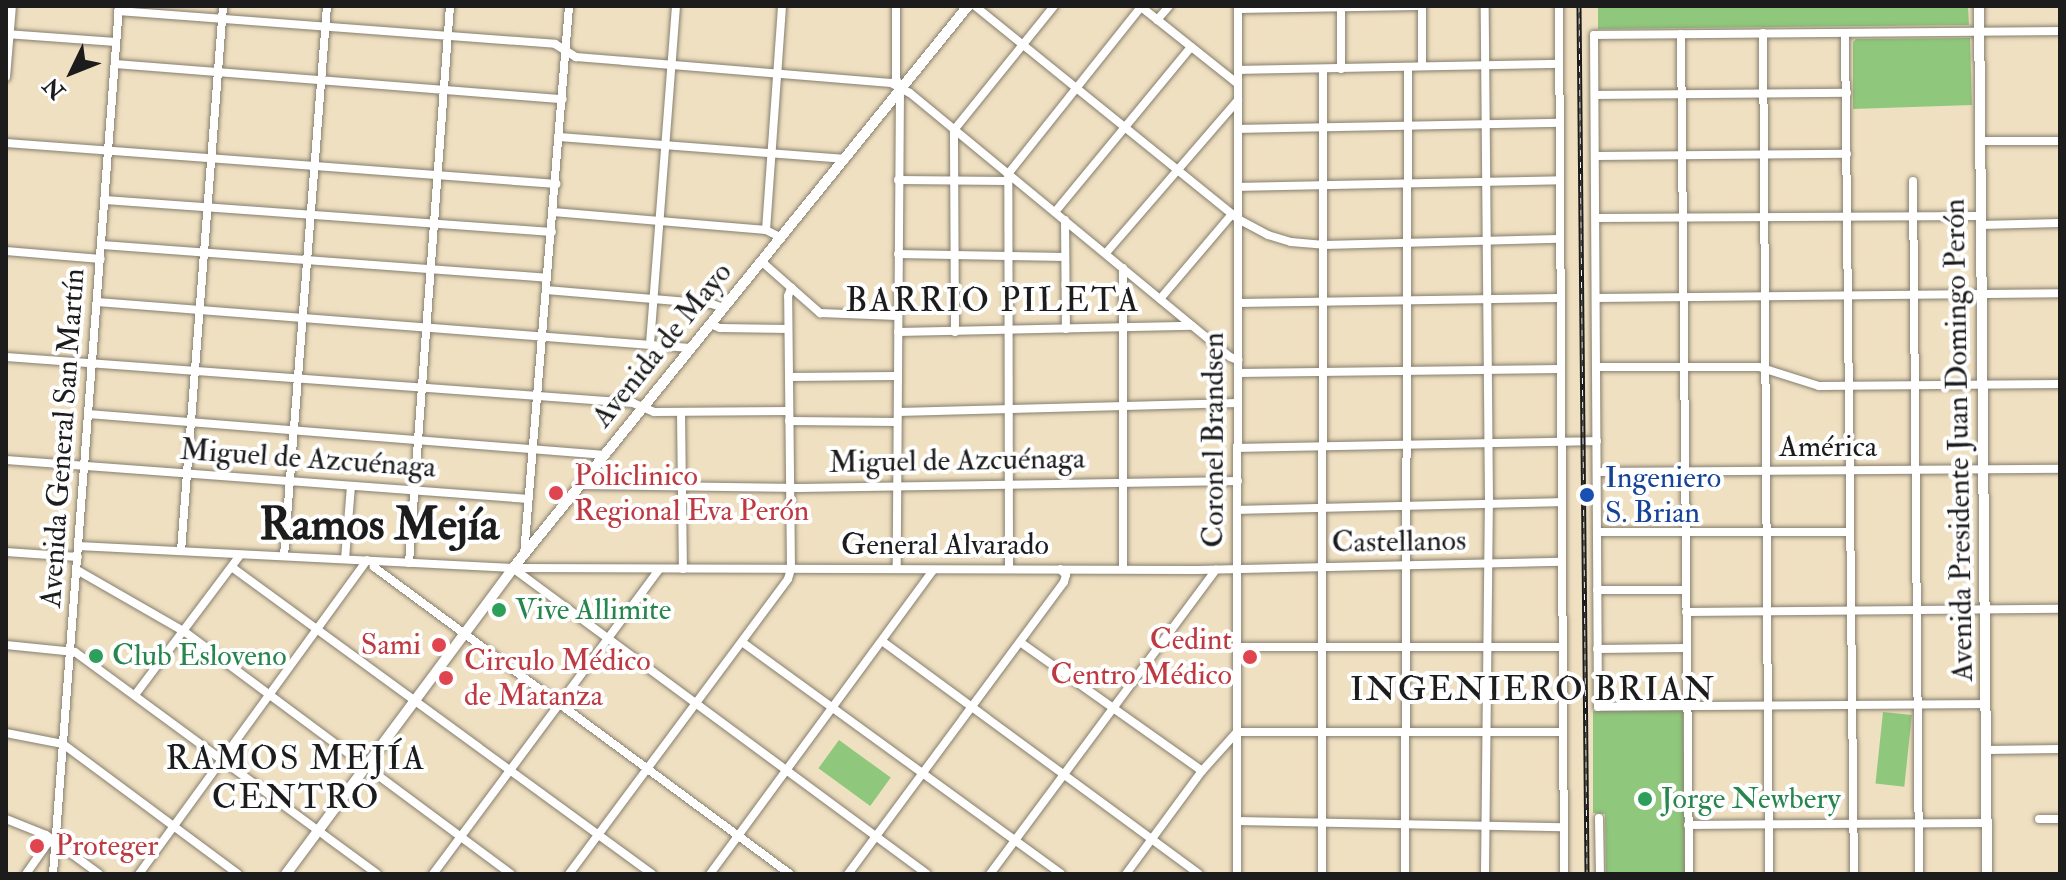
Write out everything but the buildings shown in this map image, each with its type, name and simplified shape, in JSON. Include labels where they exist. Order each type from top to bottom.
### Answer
[{"type":"main road","name":"Avenida de Mayo","points":[[286,874],[513,568],[968,6]]},
{"type":"main road","name":"Avenida Presidente Juan Domingo Perón","points":[[1979,6],[1987,874]]},
{"type":"street","points":[[6,77],[12,6]]},
{"type":"street","points":[[181,551],[223,6]]},
{"type":"street","points":[[284,556],[327,6]]},
{"type":"street","points":[[409,563],[450,6]]},
{"type":"street","points":[[524,555],[569,6]]},
{"type":"street","points":[[650,344],[676,6]]},
{"type":"street","points":[[766,230],[782,6]]},
{"type":"street","points":[[896,6],[896,78],[900,89],[897,569]]},
{"type":"street","points":[[975,6],[1235,217],[1279,239],[1324,245],[1558,239]]},
{"type":"street","points":[[955,332],[954,130],[1054,6]]},
{"type":"street","points":[[1157,20],[1169,6]]},
{"type":"street","points":[[1238,7],[1420,6],[1422,66]]},
{"type":"street","points":[[1485,6],[1489,503],[1485,874]]},
{"type":"street","points":[[1559,6],[1558,298],[1564,874]]},
{"type":"street","points":[[1009,569],[1008,177],[1075,86],[1140,7],[1238,84]]},
{"type":"street","name":"Coronel Brandsen","points":[[1237,874],[1238,303],[1235,217],[1238,187],[1238,7]]},
{"type":"street","points":[[1341,7],[1341,69]]},
{"type":"street","points":[[119,8],[222,19],[555,44],[576,57],[891,83],[910,93],[1008,177],[1106,253],[1230,357],[1238,360]]},
{"type":"street","name":"Avenida General San Martín","points":[[53,874],[119,8]]},
{"type":"street","points":[[1986,704],[1598,707],[1594,35],[2060,31]]},
{"type":"street","points":[[1763,33],[1769,874]]},
{"type":"street","points":[[1845,33],[1854,874]]},
{"type":"street","points":[[8,34],[116,42]]},
{"type":"street","points":[[1681,34],[1689,874]]},
{"type":"street","points":[[1055,212],[1191,47]]},
{"type":"street","points":[[115,64],[563,99]]},
{"type":"street","points":[[1238,70],[1559,64]]},
{"type":"street","points":[[1405,874],[1408,732],[1408,67]]},
{"type":"street","points":[[1322,874],[1323,69]]},
{"type":"street","points":[[1595,95],[1847,93]]},
{"type":"street","points":[[1106,253],[1238,100]]},
{"type":"street","points":[[1238,129],[1558,123]]},
{"type":"street","points":[[560,137],[845,159]]},
{"type":"street","points":[[1980,141],[2060,141]]},
{"type":"street","points":[[6,143],[556,184]]},
{"type":"street","points":[[1596,156],[1847,154]]},
{"type":"street","points":[[898,180],[1008,177]]},
{"type":"street","points":[[1238,187],[1559,180]]},
{"type":"street","points":[[1913,181],[1919,874]]},
{"type":"street","points":[[105,200],[552,232]]},
{"type":"street","points":[[553,212],[766,230],[780,237]]},
{"type":"street","points":[[1596,218],[1849,215],[2060,223]]},
{"type":"street","points":[[1160,299],[1235,217]]},
{"type":"street","points":[[1065,220],[1066,329]]},
{"type":"street","points":[[102,245],[547,278]]},
{"type":"street","points":[[6,251],[101,259]]},
{"type":"street","points":[[898,254],[1065,257]]},
{"type":"street","points":[[761,261],[824,314],[897,316]]},
{"type":"street","points":[[1123,268],[1123,569]]},
{"type":"street","points":[[569,874],[788,579],[791,569],[788,329],[791,288]]},
{"type":"street","points":[[546,290],[653,298],[723,308]]},
{"type":"street","points":[[1597,298],[2060,293]]},
{"type":"street","points":[[1238,303],[1558,298]]},
{"type":"street","points":[[97,302],[690,348]]},
{"type":"street","points":[[710,324],[720,328],[788,329]]},
{"type":"street","points":[[898,332],[1193,326]]},
{"type":"street","points":[[6,357],[633,403],[654,412],[789,411]]},
{"type":"street","points":[[1597,367],[1765,368],[1815,385],[2060,384]]},
{"type":"street","points":[[1238,373],[1560,369]]},
{"type":"street","points":[[789,377],[897,376]]},
{"type":"street","points":[[789,421],[1009,409],[1238,403]]},
{"type":"street","points":[[681,412],[683,569]]},
{"type":"street","points":[[88,414],[605,455]]},
{"type":"street","points":[[1238,448],[1597,441]]},
{"type":"street","name":"Miguel de Azcuénaga","points":[[6,460],[529,499]]},
{"type":"street","name":"América","points":[[1597,472],[2060,469]]},
{"type":"street","name":"Miguel de Azcuénaga","points":[[581,485],[896,488],[1238,481]]},
{"type":"street","points":[[345,559],[351,486]]},
{"type":"street","points":[[1238,510],[1562,502]]},
{"type":"street","points":[[1597,532],[1850,532]]},
{"type":"street","name":"General Alvarado","points":[[78,546],[513,568],[1237,570]]},
{"type":"street","points":[[6,552],[78,557]]},
{"type":"street","points":[[135,695],[240,555]]},
{"type":"street","points":[[139,874],[370,561],[463,635],[790,874]]},
{"type":"street","name":"Castellanos","points":[[1237,570],[1562,562]]},
{"type":"street","points":[[233,568],[652,874]]},
{"type":"street","points":[[513,568],[927,874]]},
{"type":"street","points":[[848,874],[1064,582],[1066,575],[1060,568]]},
{"type":"street","points":[[77,570],[185,632],[511,874]]},
{"type":"street","points":[[433,874],[659,570]]},
{"type":"street","points":[[710,874],[933,570]]},
{"type":"street","points":[[990,874],[1216,570]]},
{"type":"street","points":[[1597,590],[1686,590]]},
{"type":"street","points":[[1686,612],[2060,609]]},
{"type":"street","points":[[882,641],[1199,874]]},
{"type":"street","points":[[742,642],[1061,874]]},
{"type":"street","points":[[1020,642],[1202,771]]},
{"type":"street","points":[[6,645],[71,650],[373,873]]},
{"type":"street","points":[[1237,647],[1562,647]]},
{"type":"street","points":[[1597,649],[1686,648]]},
{"type":"street","points":[[1126,874],[1202,771],[1237,732],[1563,732]]},
{"type":"street","points":[[6,733],[63,744],[238,874]]},
{"type":"street","points":[[1987,750],[2060,749]]},
{"type":"street","points":[[1599,818],[1600,874]]},
{"type":"street","points":[[6,819],[46,835],[99,874]]},
{"type":"street","points":[[2039,819],[2060,819]]},
{"type":"street","points":[[1237,821],[1563,827]]},
{"type":"street","points":[[1688,825],[1986,823]]},
{"type":"street","points":[[26,874],[48,843],[54,842]]},
{"type":"green space","points":[[1598,6],[1968,6],[1969,25],[1598,29]]},
{"type":"green space","points":[[1970,38],[1972,105],[1853,109],[1853,42],[1856,39]]},
{"type":"green space","name":"Jorge Newbery","points":[[1683,710],[1685,874],[1606,874],[1605,814],[1593,813],[1593,711]]},
{"type":"green space","points":[[1883,712],[1912,715],[1904,787],[1875,784]]},
{"type":"green space","points":[[839,740],[891,778],[870,806],[818,768]]},
{"type":"railway","points":[[1579,6],[1587,874]]},
{"type":"place","name":"Policlinico Regional Eva Perón","points":[[556,493]]},
{"type":"place","name":"Ingeniero S. Brian","points":[[1587,495]]},
{"type":"place","name":"Vive Allimite","points":[[499,610]]},
{"type":"place","name":"Sami","points":[[439,645]]},
{"type":"place","name":"Club Esloveno","points":[[96,656]]},
{"type":"place","name":"Cedint Centro Médico","points":[[1250,657]]},
{"type":"place","name":"Circulo Médico de Matanza","points":[[446,678]]},
{"type":"place","name":"Jorge Newbery","points":[[1645,799]]},
{"type":"place","name":"Proteger","points":[[37,846]]},
{"type":"district","name":"BARRIO PILETA","points":[[993,301]]},
{"type":"district","name":"Ramos Mejía","points":[[379,525]]},
{"type":"district","name":"INGENIERO BRIAN","points":[[1533,690]]},
{"type":"district","name":"RAMOS MEJÍA CENTRO","points":[[296,778]]}]
